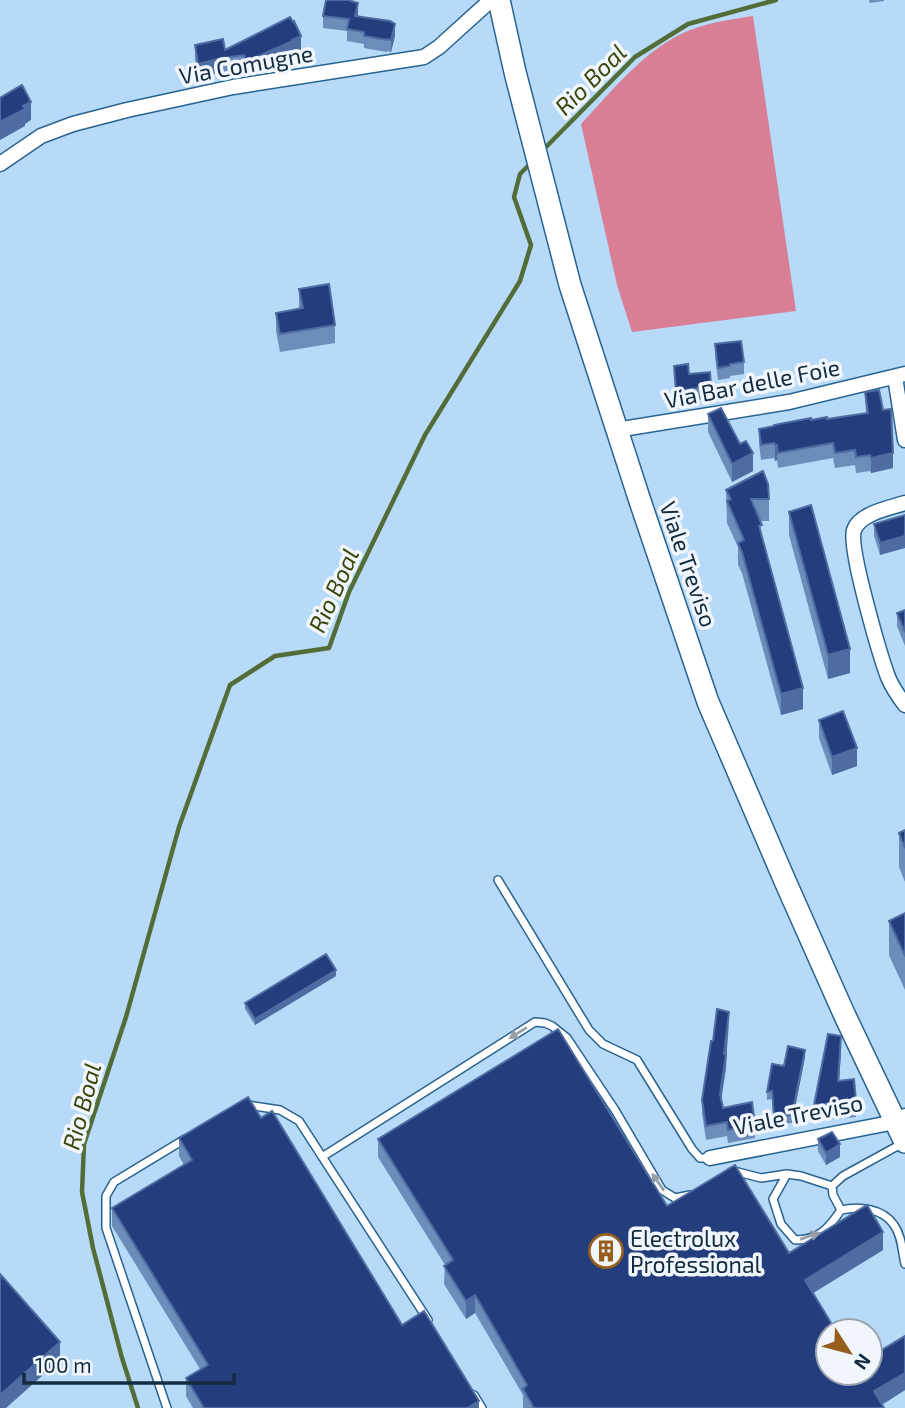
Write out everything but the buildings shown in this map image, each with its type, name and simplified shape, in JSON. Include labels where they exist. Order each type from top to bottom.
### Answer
[{"type":"main road","name":"Viale Treviso","points":[[499,0],[570,285],[708,702],[790,893],[902,1130]]},
{"type":"street","name":"Via Comugne","points":[[0,164],[41,136],[127,110],[233,87],[424,57],[439,47],[491,0]]},
{"type":"street","name":"Via Bar delle Foie","points":[[617,430],[789,402],[900,376],[905,439]]},
{"type":"street","points":[[905,503],[877,511],[859,522],[853,532],[853,546],[868,610],[889,680],[905,705]]},
{"type":"street","name":"Viale Treviso","points":[[710,1158],[902,1130]]},
{"type":"lane","points":[[498,880],[589,1030],[603,1044],[637,1060],[692,1149],[700,1158],[710,1158]]},
{"type":"lane","points":[[322,1157],[535,1022],[545,1023],[567,1038],[587,1066],[662,1190],[675,1198],[698,1190]]},
{"type":"lane","points":[[244,1104],[280,1110],[299,1121],[429,1322]]},
{"type":"lane","points":[[832,1186],[902,1130]]},
{"type":"lane","points":[[167,1408],[106,1228],[106,1196],[114,1182],[197,1133]]},
{"type":"lane","points":[[722,1177],[734,1171],[761,1178],[787,1174],[832,1186]]},
{"type":"lane","points":[[787,1174],[774,1199],[781,1224],[795,1240],[808,1240],[828,1228],[841,1210],[856,1207],[876,1212],[894,1225],[905,1264]]},
{"type":"lane","points":[[832,1186],[833,1195],[841,1210]]},
{"type":"lane","points":[[469,1387],[482,1408]]},
{"type":"shaded area","points":[[753,16],[796,311],[632,332],[617,285],[581,124],[634,68],[665,43],[705,25]]},
{"type":"waterway","name":"Rio Boal","points":[[541,152],[635,57],[688,24],[776,0]]},
{"type":"waterway","name":"Rio Boal","points":[[138,1408],[93,1248],[82,1192],[84,1144],[126,1017],[179,827],[230,685],[275,656],[329,648],[349,592],[425,435],[520,281],[531,245],[514,197],[520,174],[531,163]]},
{"type":"place","name":"Electrolux Professional","points":[[606,1251]]}]
